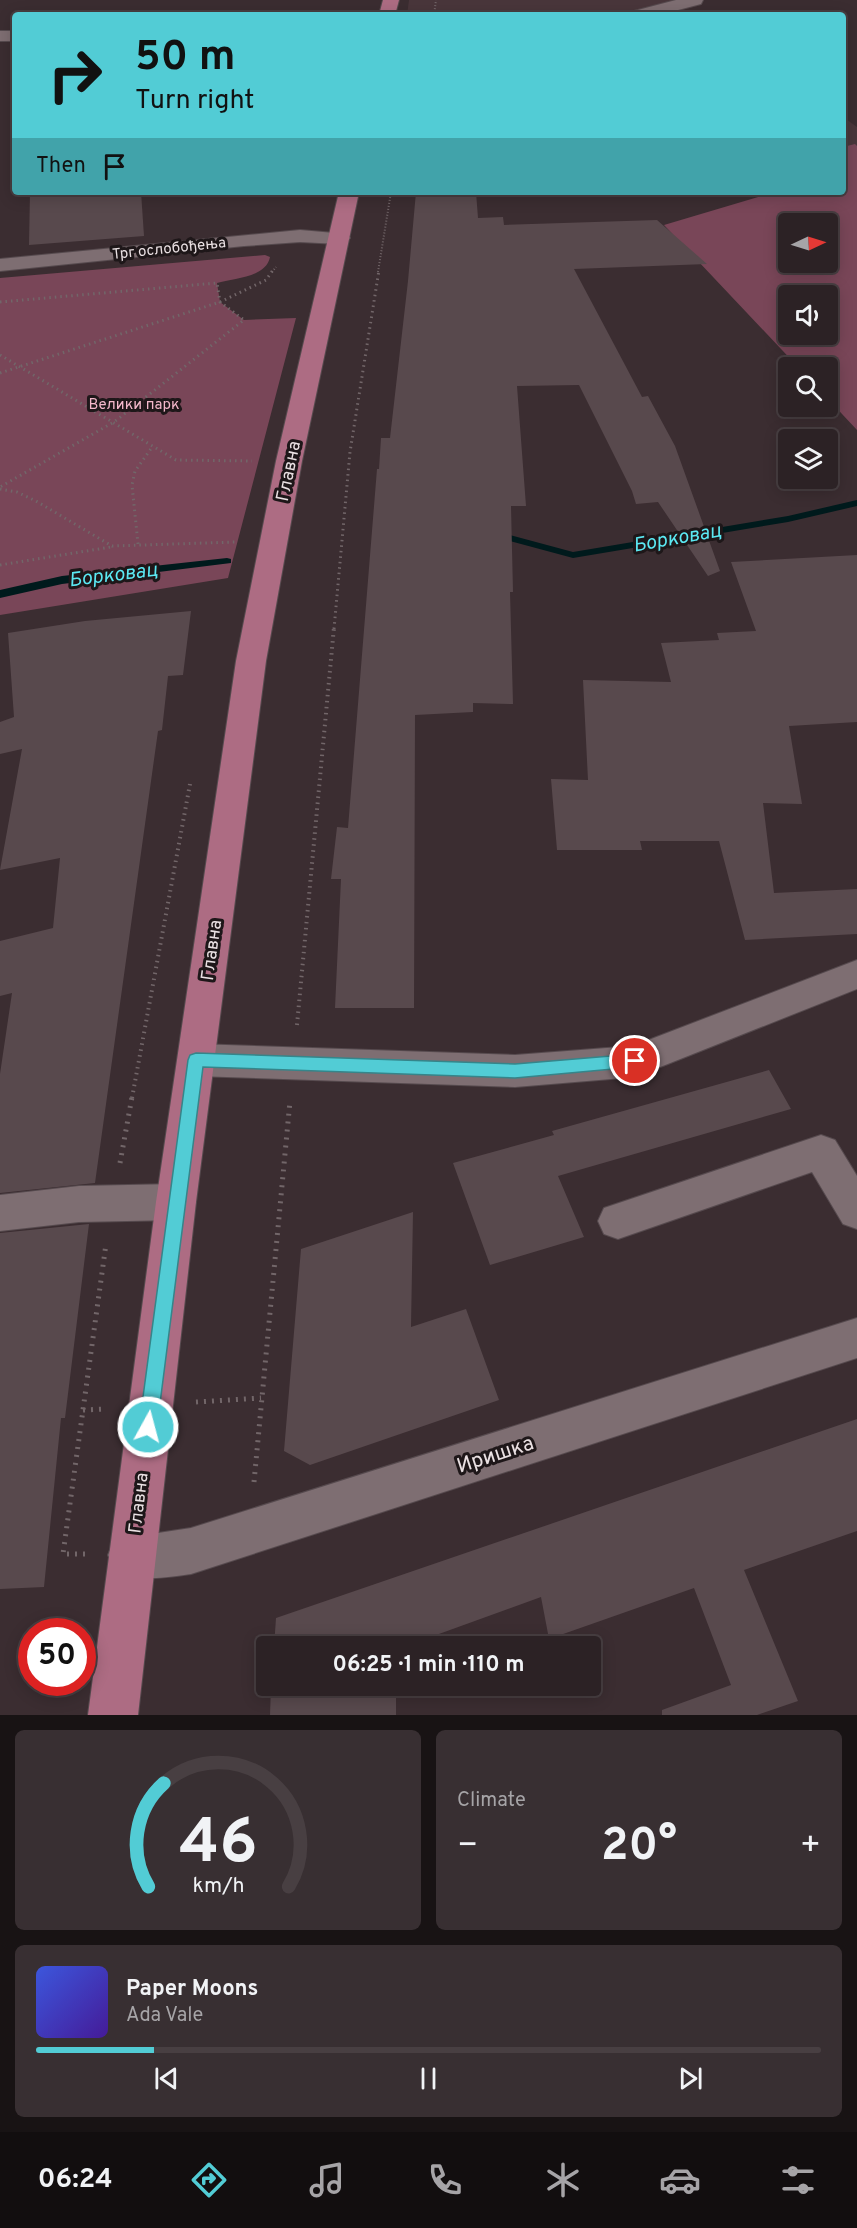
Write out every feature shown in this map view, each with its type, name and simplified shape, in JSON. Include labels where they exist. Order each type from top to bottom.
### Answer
[{"type":"main road","name":"Главна","points":[[113,1715],[176,1202],[250,661],[289,461],[348,195]]},
{"type":"street","points":[[651,12],[695,0]]},
{"type":"street","name":"Трг ослобођења","points":[[0,265],[244,240],[300,236],[339,238]]},
{"type":"street","points":[[196,1060],[515,1071],[635,1061],[857,974]]},
{"type":"street","points":[[618,1221],[820,1152],[857,1210]]},
{"type":"street","points":[[0,1213],[80,1204],[176,1202]]},
{"type":"street","name":"Иришка","points":[[131,1555],[158,1556],[191,1551],[249,1534],[857,1338]]},
{"type":"path","points":[[249,1534],[350,452],[391,195]]},
{"type":"path","points":[[0,374],[19,364],[220,302],[266,280]]},
{"type":"path","points":[[0,302],[217,283],[220,302],[244,320],[114,422],[0,488]]},
{"type":"path","points":[[0,355],[19,364],[176,460],[289,461]]},
{"type":"path","points":[[138,544],[132,485],[135,471],[153,446]]},
{"type":"path","points":[[0,488],[36,501],[112,546]]},
{"type":"path","points":[[0,565],[112,546],[274,541]]},
{"type":"shaded area","points":[[409,0],[678,0],[642,12],[407,12]]},
{"type":"shaded area","points":[[846,119],[857,127],[857,229],[844,195],[846,195]]},
{"type":"green space","points":[[855,144],[857,146],[857,430],[838,410],[838,357],[789,357],[664,225],[765,195],[846,195],[846,146]]},
{"type":"green space","name":"Велики парк","points":[[265,255],[270,257],[267,264],[256,273],[217,283],[220,302],[244,320],[296,318],[228,578],[0,615],[0,278]]},
{"type":"building","points":[[30,195],[141,195],[144,236],[29,245]]},
{"type":"building","points":[[416,195],[476,195],[478,218],[503,217],[504,225],[657,220],[707,264],[574,269],[642,397],[648,396],[675,446],[720,571],[708,576],[658,502],[636,504],[632,491],[579,385],[517,386],[526,506],[511,506],[513,592],[510,592],[513,704],[473,703],[473,712],[415,715],[414,1008],[335,1008],[341,879],[331,879],[337,827],[348,828],[377,469],[379,469],[381,438],[390,438]]},
{"type":"building","points":[[857,555],[857,722],[789,726],[802,804],[763,803],[774,893],[857,889],[857,934],[745,940],[719,841],[640,841],[642,850],[557,850],[551,779],[588,780],[583,680],[671,682],[661,643],[719,640],[717,633],[756,631],[731,562]]},
{"type":"building","points":[[191,611],[183,675],[168,676],[162,730],[158,731],[95,1183],[0,1193],[0,1074],[12,993],[0,996],[0,941],[53,928],[60,858],[0,870],[22,749],[0,754],[0,722],[14,717],[8,633],[85,621]]},
{"type":"building","points":[[769,1070],[791,1109],[558,1176],[584,1237],[490,1265],[453,1163],[554,1135],[552,1131]]},
{"type":"building","points":[[413,1212],[411,1327],[466,1309],[499,1400],[310,1465],[284,1451],[301,1249]]},
{"type":"building","points":[[89,1224],[65,1418],[61,1418],[44,1587],[0,1589],[0,1233]]},
{"type":"building","points":[[857,1419],[857,1531],[744,1570],[798,1701],[757,1715],[662,1715],[662,1710],[731,1685],[694,1588],[558,1636],[548,1636],[541,1597],[433,1636],[275,1636],[276,1618]]},
{"type":"building","points":[[271,1696],[396,1696],[396,1715],[270,1715]]},
{"type":"waterway","name":"Борковац","points":[[499,535],[573,555],[788,519],[857,503]]},
{"type":"waterway","name":"Борковац","points":[[0,594],[62,580],[227,561]]},
{"type":"route","points":[[148,1427],[196,1060],[515,1071],[635,1061]]}]
